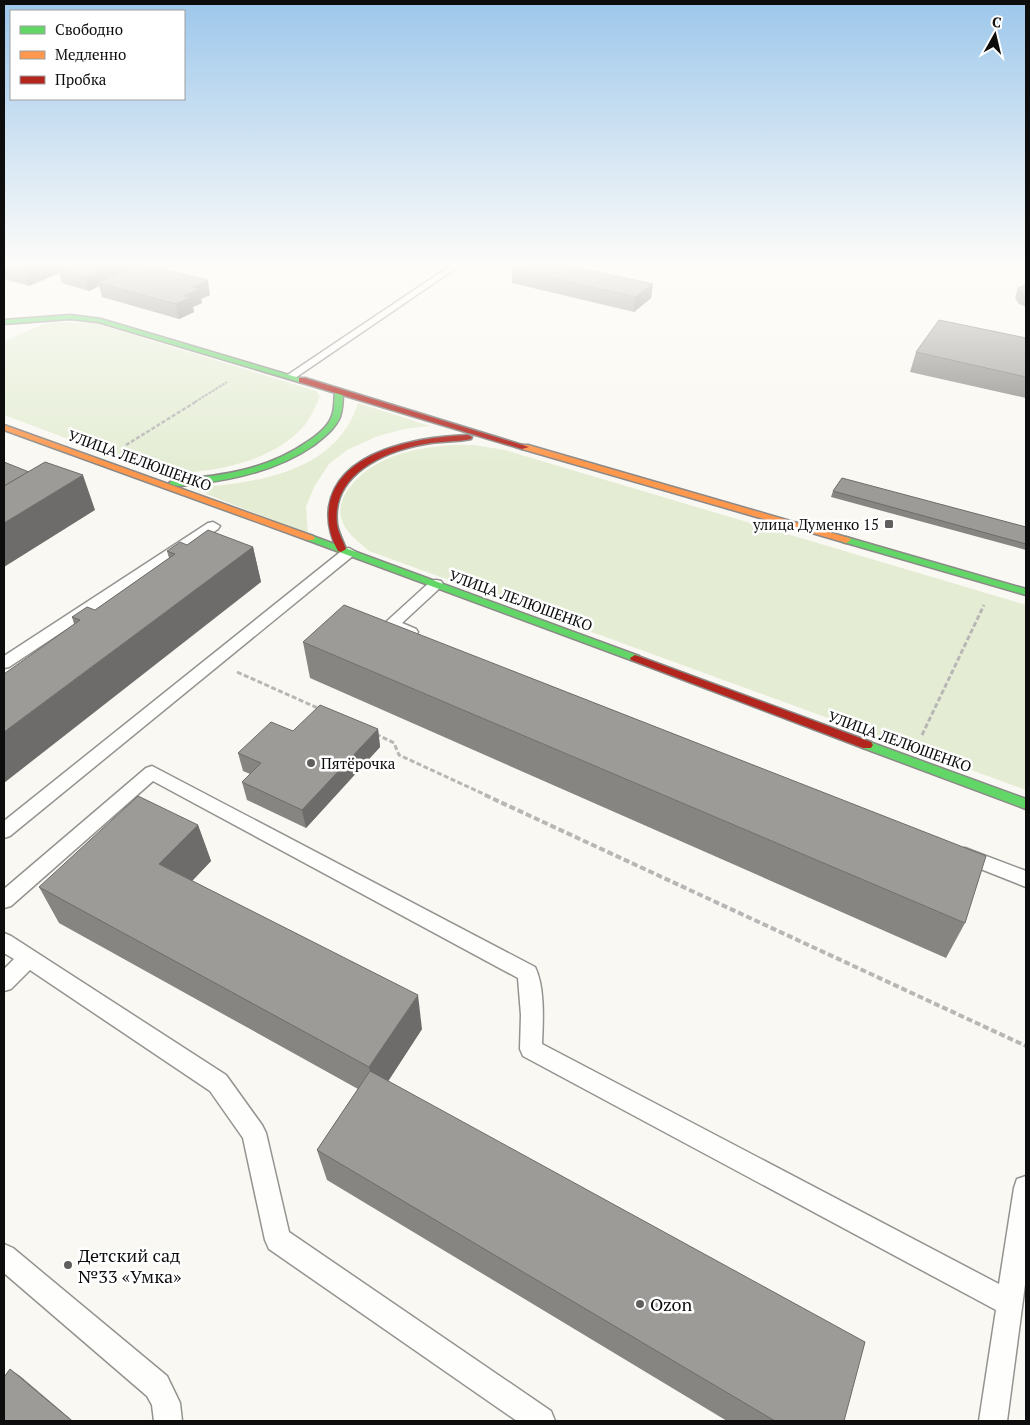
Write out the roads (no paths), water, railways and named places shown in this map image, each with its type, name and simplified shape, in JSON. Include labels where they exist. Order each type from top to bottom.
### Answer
[{"type":"street","points":[[135,330],[495,438],[1026,592]]},
{"type":"street","points":[[164,484],[229,478],[282,462],[310,446],[325,432],[336,418],[339,390]]},
{"type":"street","name":"УЛИЦА ЛЕЛЮШЕНКО","points":[[4,427],[436,584],[1026,804]]},
{"type":"street","points":[[345,551],[332,519],[336,495],[350,474],[377,455],[411,442],[451,436],[495,438]]},
{"type":"lane","points":[[292,376],[359,330]]},
{"type":"lane","points":[[4,663],[213,526]]},
{"type":"lane","points":[[4,830],[213,662],[345,551]]},
{"type":"lane","points":[[429,639],[392,624],[436,584]]},
{"type":"lane","points":[[4,900],[152,772],[528,973],[532,1014],[531,1049],[1008,1303]]},
{"type":"lane","points":[[953,850],[1026,879]]},
{"type":"lane","points":[[4,942],[218,1083],[254,1133],[278,1240],[542,1421]]},
{"type":"lane","points":[[4,982],[28,959]]},
{"type":"lane","points":[[992,1421],[1026,1188]]},
{"type":"lane","points":[[4,1256],[158,1386],[166,1403],[168,1421]]},
{"type":"place","name":"улица Думенко 15","points":[[889,524]]},
{"type":"place","name":"Пятёрочка","points":[[311,763]]},
{"type":"place","name":"Детский сад №33 «Умка»","points":[[68,1265]]},
{"type":"place","name":"Ozon","points":[[640,1304]]}]
